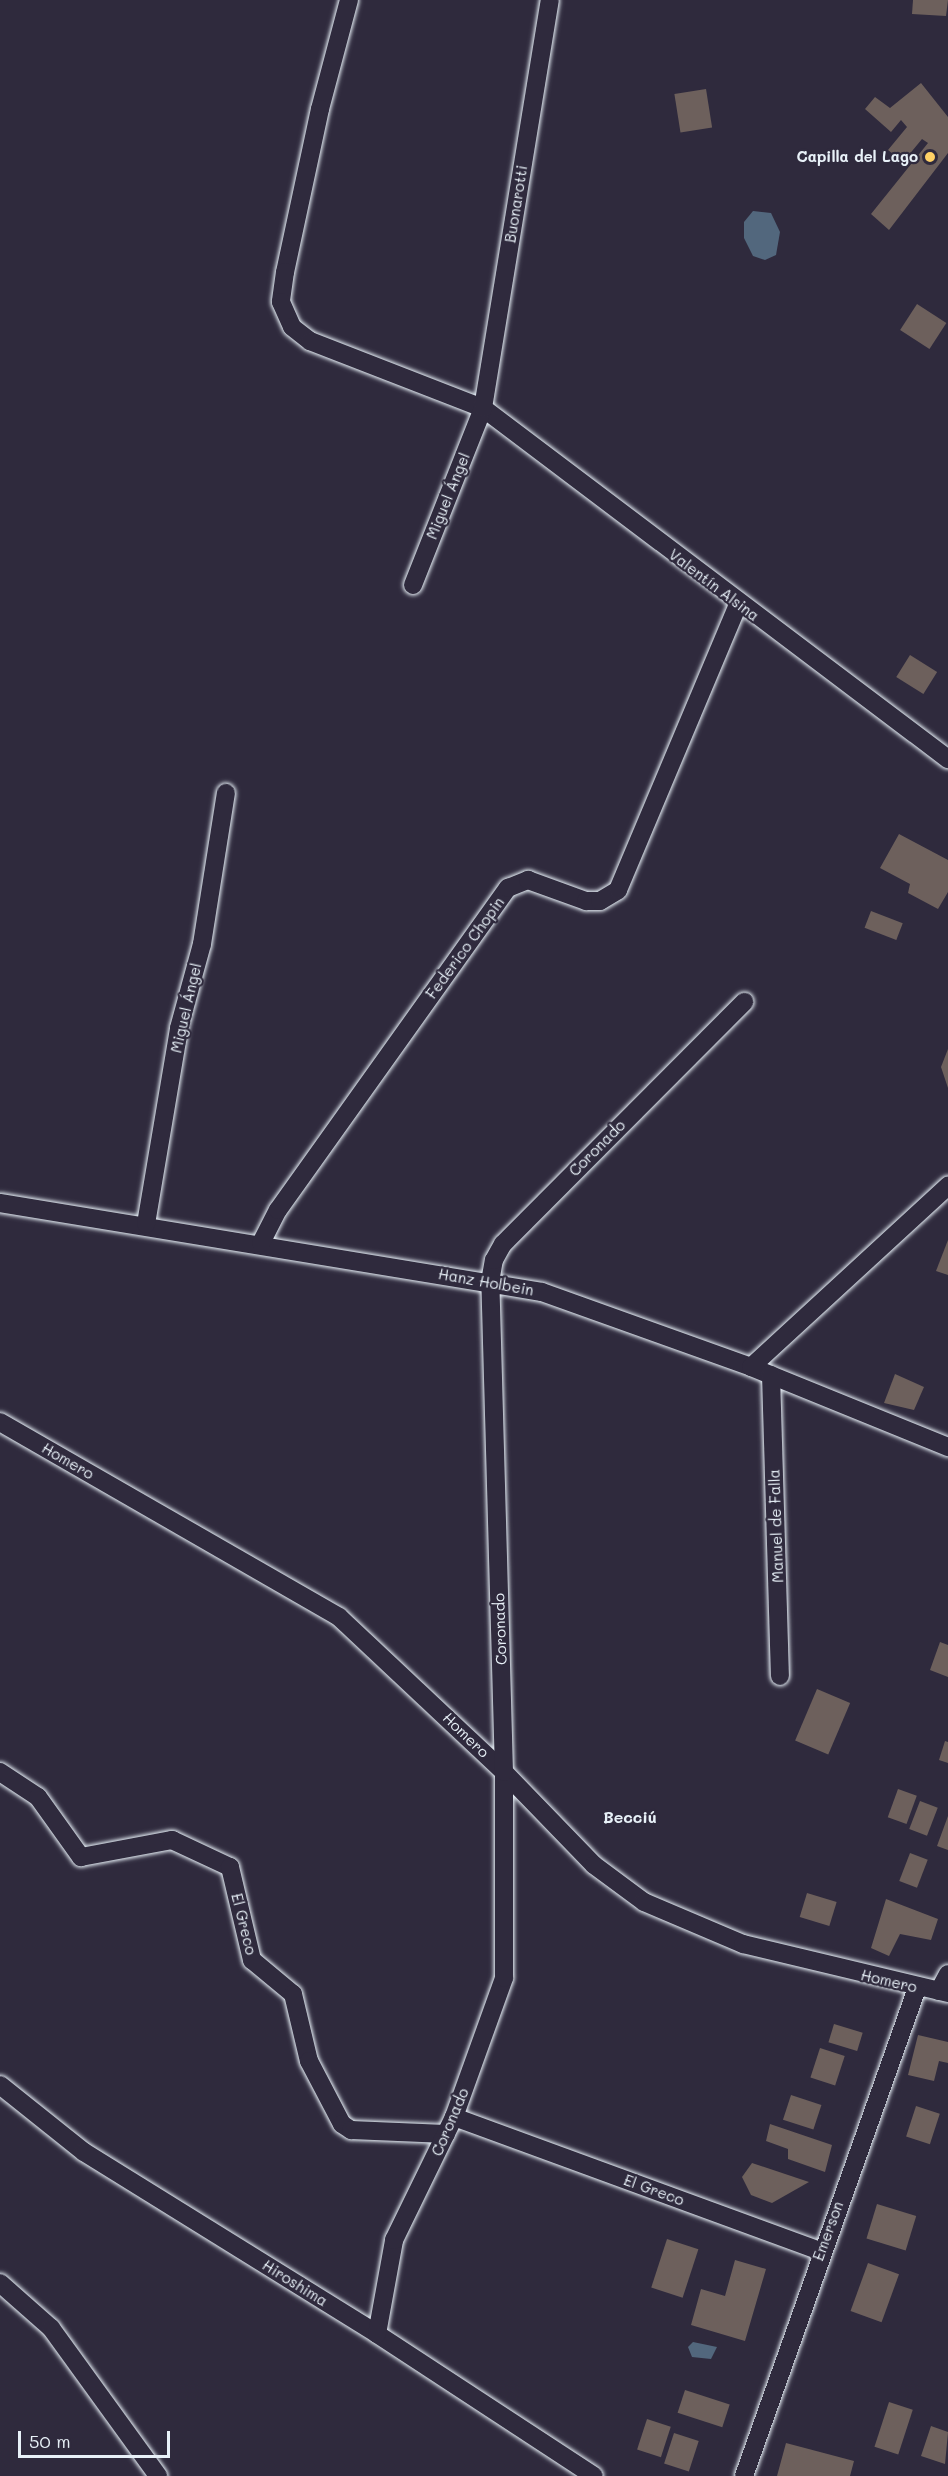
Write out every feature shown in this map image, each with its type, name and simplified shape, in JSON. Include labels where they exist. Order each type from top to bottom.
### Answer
[{"type":"street","name":"Valentín Alsina","points":[[349,0],[320,109],[287,260],[284,316],[310,341],[483,408],[738,604],[948,759]]},
{"type":"street","name":"Buonarotti","points":[[483,408],[550,0]]},
{"type":"street","name":"Miguel Ángel","points":[[413,585],[483,408]]},
{"type":"street","name":"Federico Chopin","points":[[261,1243],[278,1210],[508,888],[528,880],[586,901],[600,901],[618,890],[738,604]]},
{"type":"street","name":"Miguel Ángel","points":[[146,1224],[179,1028],[202,944],[226,793]]},
{"type":"street","name":"Coronado","points":[[377,2334],[394,2240],[447,2134],[504,1978],[504,1772],[490,1282],[503,1244],[744,1002]]},
{"type":"street","points":[[751,1367],[948,1186]]},
{"type":"street","name":"Hanz Holbein","points":[[0,1203],[261,1243],[490,1282],[552,1295],[751,1367],[948,1447]]},
{"type":"street","name":"Manuel de Falla","points":[[771,1375],[780,1676]]},
{"type":"street","name":"Homero","points":[[0,1422],[339,1617],[504,1772],[594,1865],[644,1902],[743,1944],[917,1988],[944,1992]]},
{"type":"street","name":"El Greco","points":[[0,1772],[38,1797],[81,1857],[172,1840],[230,1867],[252,1960],[293,1994],[309,2061],[342,2124],[351,2130],[447,2134]]},
{"type":"street","points":[[944,1992],[948,1974]]},
{"type":"street","name":"Emerson","points":[[744,2476],[820,2251],[917,1988]]},
{"type":"street","name":"Hiroshima","points":[[0,2085],[84,2152],[377,2334],[594,2476]]},
{"type":"street","name":"El Greco","points":[[454,2117],[820,2251]]},
{"type":"street","points":[[0,2283],[51,2328],[158,2476]]},
{"type":"water","points":[[753,211],[771,213],[780,232],[776,255],[765,260],[753,256],[744,238],[744,222]]},
{"type":"water","points":[[693,2342],[717,2347],[711,2359],[692,2357],[688,2347]]},
{"type":"building","points":[[913,0],[948,0],[946,16],[912,14]]},
{"type":"building","name":"Capilla del Lago","points":[[921,83],[948,117],[948,153],[889,230],[871,214],[928,143],[922,139],[903,162],[888,150],[907,127],[901,120],[891,132],[865,109],[875,97],[890,108]]},
{"type":"building","points":[[706,89],[712,128],[680,133],[674,94]]},
{"type":"building","points":[[917,304],[946,323],[929,349],[900,330]]},
{"type":"building","points":[[910,655],[937,672],[923,694],[896,677]]},
{"type":"building","points":[[899,834],[948,860],[948,892],[938,909],[908,893],[910,884],[880,868]]},
{"type":"building","points":[[871,911],[903,923],[896,940],[865,928]]},
{"type":"building","points":[[948,1049],[948,1088],[941,1067]]},
{"type":"building","points":[[948,1240],[948,1275],[936,1271]]},
{"type":"building","points":[[895,1374],[924,1387],[914,1410],[884,1403]]},
{"type":"building","points":[[940,1642],[948,1645],[948,1677],[930,1670]]},
{"type":"building","points":[[817,1689],[850,1703],[828,1755],[795,1741]]},
{"type":"building","points":[[945,1741],[948,1742],[948,1763],[939,1760]]},
{"type":"building","points":[[898,1789],[917,1796],[907,1824],[888,1817]]},
{"type":"building","points":[[920,1801],[938,1808],[927,1836],[909,1829]]},
{"type":"building","points":[[948,1816],[948,1850],[937,1846]]},
{"type":"building","points":[[910,1853],[928,1860],[917,1888],[899,1881]]},
{"type":"building","points":[[807,1893],[837,1902],[829,1926],[800,1917]]},
{"type":"building","points":[[886,1899],[938,1919],[931,1940],[900,1934],[889,1956],[871,1948]]},
{"type":"building","points":[[834,2024],[863,2033],[857,2051],[828,2042]]},
{"type":"building","points":[[918,2035],[948,2042],[948,2063],[939,2061],[934,2081],[908,2075]]},
{"type":"building","points":[[820,2048],[845,2056],[835,2086],[810,2077]]},
{"type":"building","points":[[791,2095],[821,2105],[813,2130],[783,2120]]},
{"type":"building","points":[[916,2106],[940,2114],[930,2144],[906,2136]]},
{"type":"building","points":[[770,2124],[832,2145],[825,2172],[788,2159],[788,2149],[766,2141]]},
{"type":"building","points":[[752,2163],[809,2182],[772,2203],[751,2195],[742,2177]]},
{"type":"building","points":[[877,2204],[916,2216],[906,2250],[866,2238]]},
{"type":"building","points":[[667,2239],[698,2249],[683,2298],[651,2288]]},
{"type":"building","points":[[735,2260],[766,2269],[745,2341],[691,2325],[701,2289],[725,2296]]},
{"type":"building","points":[[868,2263],[899,2274],[882,2322],[851,2311]]},
{"type":"building","points":[[685,2390],[730,2405],[722,2427],[678,2413]]},
{"type":"building","points":[[889,2402],[913,2410],[898,2454],[874,2447]]},
{"type":"building","points":[[647,2419],[671,2427],[661,2457],[637,2449]]},
{"type":"building","points":[[931,2426],[948,2432],[945,2464],[921,2456]]},
{"type":"building","points":[[674,2433],[699,2441],[689,2471],[664,2463]]},
{"type":"building","points":[[786,2443],[854,2461],[850,2476],[777,2476]]},
{"type":"place","name":"Capilla del Lago","points":[[930,157]]},
{"type":"district","name":"Becciú","points":[[630,1817]]}]
